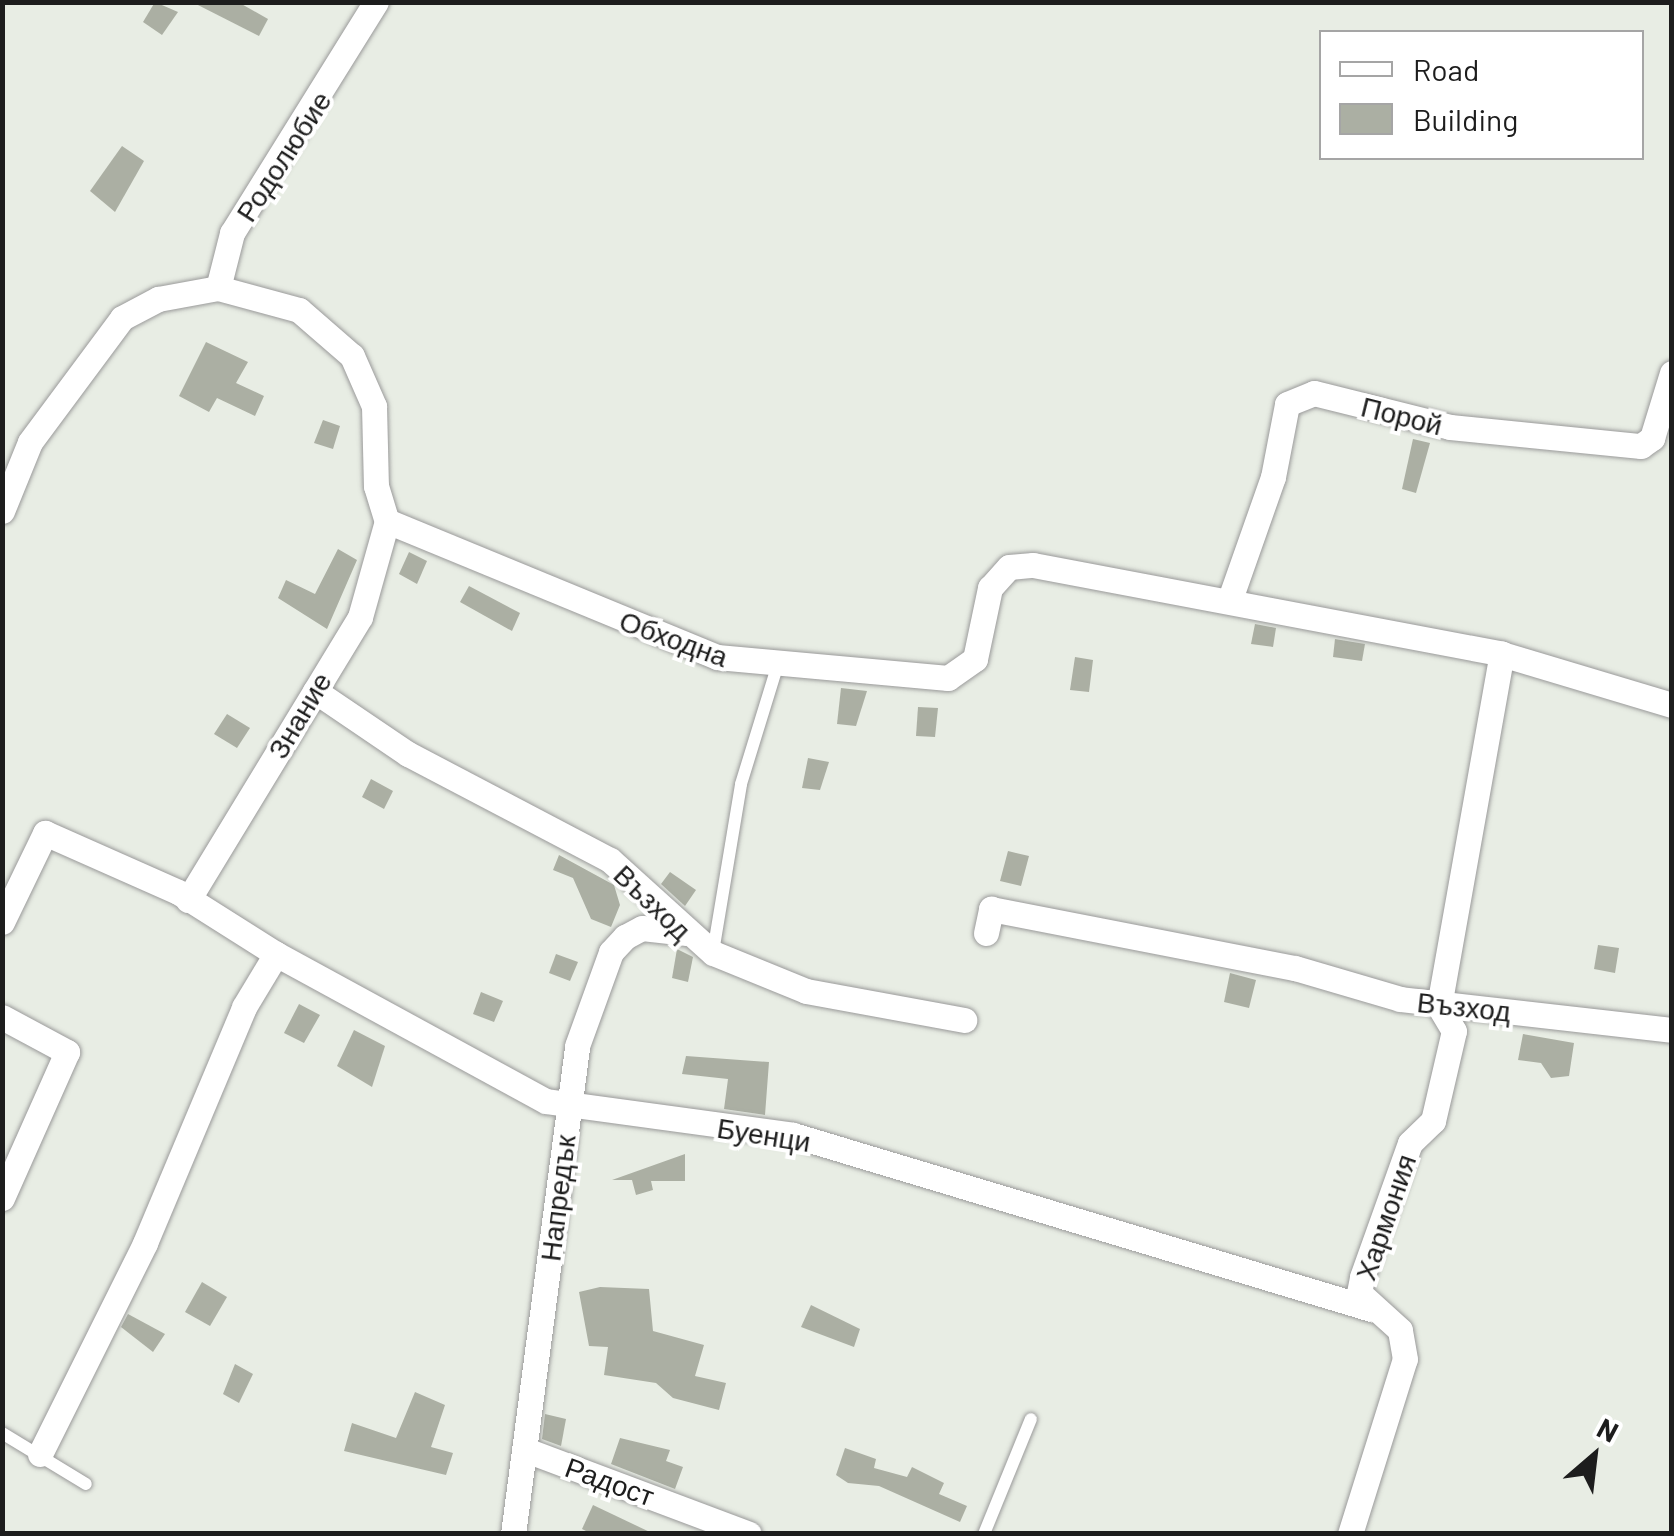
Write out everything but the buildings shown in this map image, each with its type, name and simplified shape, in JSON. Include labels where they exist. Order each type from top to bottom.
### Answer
[{"type":"street","name":"Родолюбие","points":[[218,288],[232,233],[376,2]]},
{"type":"street","points":[[2,511],[30,442],[122,318],[158,299],[218,288],[299,310],[352,356],[374,406],[376,486],[387,521]]},
{"type":"street","name":"Порой","points":[[1230,599],[1274,476],[1287,404],[1314,393],[1450,427],[1642,446],[1652,438],[1672,374]]},
{"type":"street","name":"Обходна","points":[[387,521],[717,657],[777,667],[948,678],[975,659],[990,588],[1009,568],[1230,599]]},
{"type":"street","name":"Знание","points":[[188,900],[360,618],[387,521]]},
{"type":"street","points":[[1230,599],[1502,654],[1672,705]]},
{"type":"street","name":"Хармония","points":[[1350,1534],[1405,1359],[1400,1330],[1371,1309],[1360,1293],[1362,1276],[1410,1143],[1433,1122],[1454,1031],[1440,1006],[1502,654]]},
{"type":"street","name":"Възход","points":[[314,690],[408,754],[610,860],[686,934],[713,954],[806,991],[964,1020]]},
{"type":"street","name":"Буенци","points":[[2,922],[44,833],[188,900],[276,954],[568,1109],[793,1135],[1371,1309]]},
{"type":"street","name":"Възход","points":[[986,933],[992,908],[1295,968],[1440,1006],[1672,1030]]},
{"type":"street","name":"Напредък","points":[[513,1534],[577,1046],[611,952],[642,928],[686,934]]},
{"type":"street","points":[[40,1454],[145,1243],[244,1007],[276,954]]},
{"type":"street","points":[[2,1017],[67,1052],[2,1198]]},
{"type":"street","name":"Радост","points":[[526,1450],[749,1534]]},
{"type":"lane","points":[[713,954],[741,784],[777,667]]},
{"type":"lane","points":[[984,1534],[1030,1419]]},
{"type":"lane","points":[[2,1433],[86,1484]]}]
